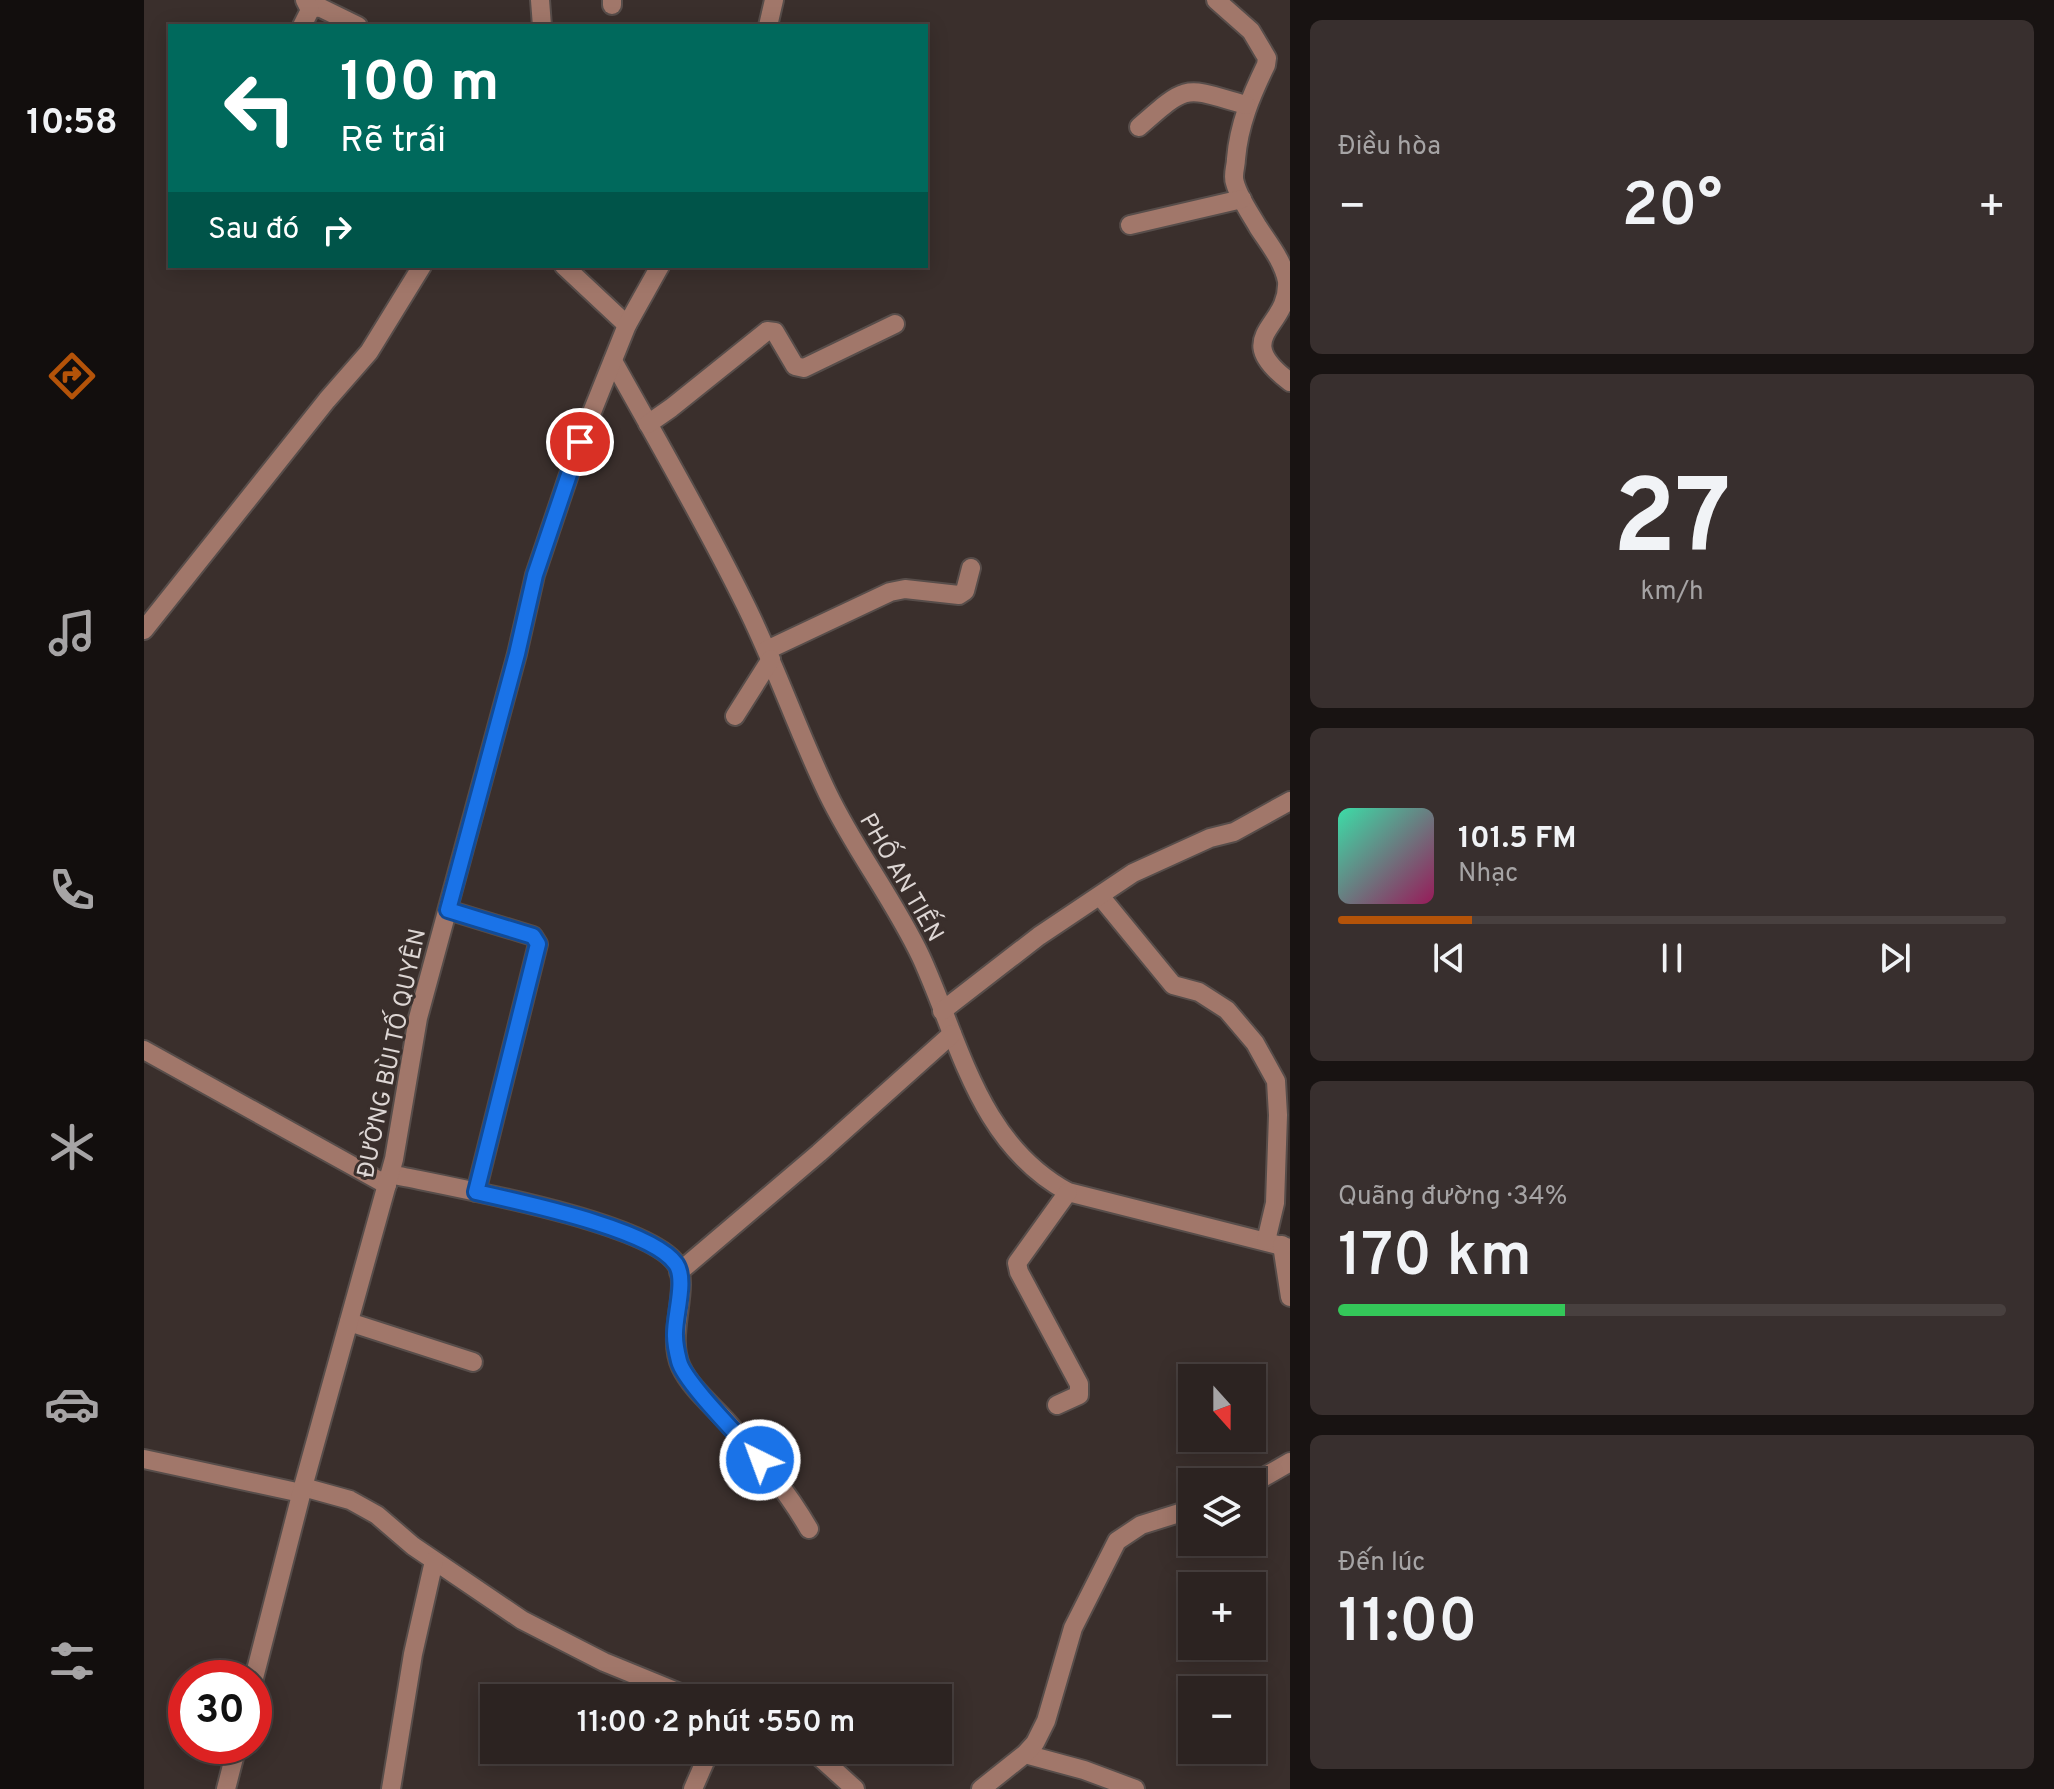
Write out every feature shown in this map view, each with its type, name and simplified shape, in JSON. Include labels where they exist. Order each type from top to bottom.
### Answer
[{"type":"street","points":[[540,0],[542,24]]},
{"type":"street","points":[[768,24],[774,0]]},
{"type":"street","points":[[1216,0],[1251,31],[1267,58],[1246,105],[1237,143],[1234,176],[1242,199],[1278,258],[1287,280],[1288,294],[1283,310],[1266,339],[1263,351],[1274,370],[1290,382]]},
{"type":"street","points":[[303,24],[307,18],[307,4],[354,24]]},
{"type":"street","points":[[1139,127],[1173,97],[1188,91],[1246,105]]},
{"type":"street","points":[[1130,225],[1242,199]]},
{"type":"street","points":[[144,630],[327,400],[369,352],[421,268]]},
{"type":"street","points":[[566,268],[627,325]]},
{"type":"street","name":"ĐƯỜNG BÙI TỐ QUYÊN","points":[[259,1660],[388,1180],[418,1018],[517,654],[535,575],[580,442],[627,325],[659,268]]},
{"type":"street","points":[[648,424],[767,331],[775,332],[795,366],[804,368],[895,324]]},
{"type":"street","name":"PHỐ AN TIẾN","points":[[613,361],[742,598],[828,793],[920,956],[963,1063],[1000,1131],[1037,1173],[1068,1192],[1279,1245]]},
{"type":"street","points":[[735,716],[769,654],[890,592],[905,589],[959,595],[965,591],[971,568]]},
{"type":"street","points":[[942,1011],[1039,936],[1133,873],[1199,842],[1234,832],[1290,801]]},
{"type":"street","points":[[1100,896],[1173,985],[1199,992],[1227,1010],[1255,1043],[1276,1081],[1275,1203],[1279,1245],[1290,1297]]},
{"type":"street","points":[[448,910],[533,936],[538,944],[476,1192]]},
{"type":"street","points":[[679,1272],[952,1034]]},
{"type":"street","points":[[144,1050],[388,1180],[476,1192],[580,1217],[636,1238],[664,1253],[676,1264],[681,1278],[675,1337],[680,1365],[692,1383],[775,1477],[809,1529]]},
{"type":"street","points":[[1270,1069],[1290,1078]]},
{"type":"street","points":[[1057,1405],[1079,1395],[1079,1384],[1017,1263],[1068,1192]]},
{"type":"street","points":[[349,1322],[473,1362]]},
{"type":"street","points":[[144,1459],[350,1500],[377,1515],[434,1561],[522,1620],[604,1662],[658,1684]]},
{"type":"street","points":[[1266,1476],[1290,1462]]},
{"type":"street","points":[[981,1789],[1035,1743],[1046,1721],[1073,1628],[1117,1541],[1141,1525],[1178,1513]]},
{"type":"street","points":[[391,1789],[413,1654],[434,1561]]},
{"type":"street","points":[[1025,1754],[1135,1789]]},
{"type":"street","points":[[226,1789],[232,1764]]},
{"type":"street","points":[[693,1789],[704,1764]]},
{"type":"street","points":[[827,1764],[855,1789]]},
{"type":"route","points":[[580,442],[535,575],[517,654],[448,910],[533,936],[538,944],[476,1192],[580,1217],[636,1238],[664,1253],[676,1264],[681,1278],[675,1337],[680,1365],[692,1383],[760,1460]]}]
